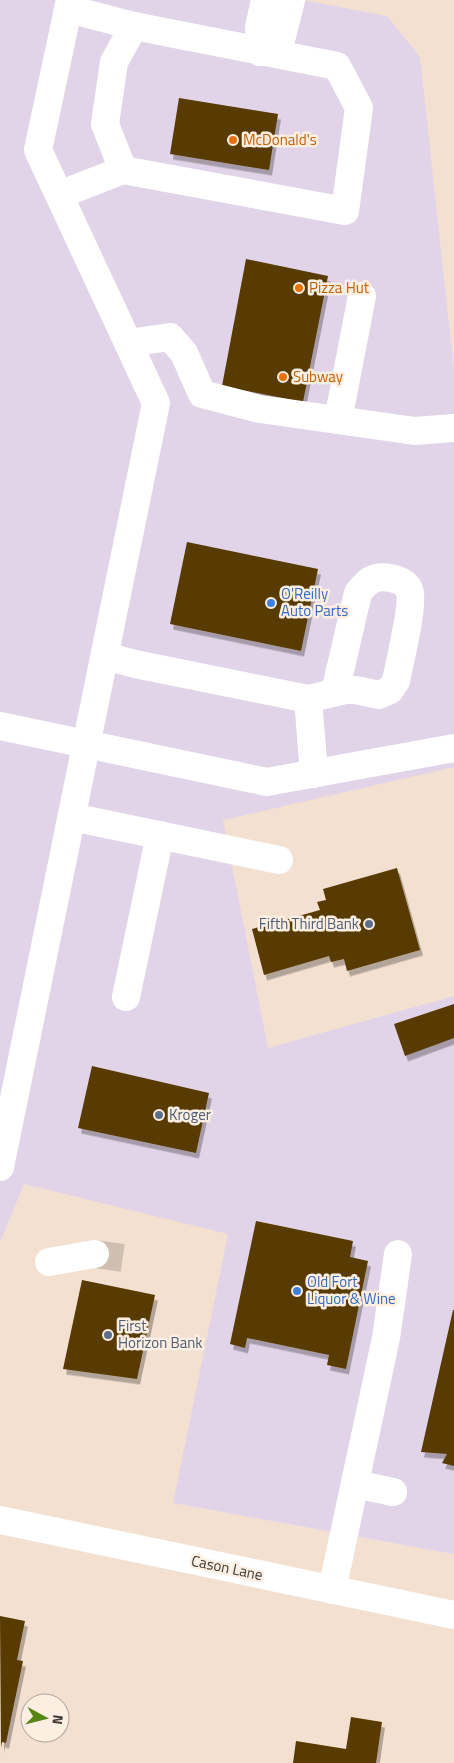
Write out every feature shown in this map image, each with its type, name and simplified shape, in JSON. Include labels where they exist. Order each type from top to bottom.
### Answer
[{"type":"street","points":[[260,52],[259,27],[264,0]]},
{"type":"street","points":[[260,52],[282,36],[291,0]]},
{"type":"street","points":[[0,1167],[156,402],[128,343],[38,150],[69,5],[134,26],[338,66],[359,108],[345,210],[123,170],[59,195]]},
{"type":"street","points":[[123,170],[105,124],[114,62],[134,26]]},
{"type":"street","points":[[338,420],[362,296]]},
{"type":"street","points":[[128,343],[170,337],[184,353],[202,394],[260,409],[415,431],[454,428]]},
{"type":"street","points":[[105,656],[135,664],[308,699],[335,692]]},
{"type":"street","points":[[308,699],[314,774]]},
{"type":"street","points":[[0,726],[267,782],[454,748]]},
{"type":"street","points":[[72,817],[279,860]]},
{"type":"street","points":[[126,997],[160,835]]},
{"type":"street","points":[[49,1262],[95,1254]]},
{"type":"street","points":[[332,1590],[386,1338],[398,1254]]},
{"type":"street","points":[[355,1484],[393,1492]]},
{"type":"street","name":"Cason Lane","points":[[0,1520],[454,1615]]},
{"type":"shaded area","points":[[0,0],[303,0],[387,16],[420,57],[454,371],[454,767],[223,820],[268,1048],[454,996],[454,1554],[173,1503],[228,1234],[24,1184],[0,1240]]},
{"type":"building","points":[[179,98],[278,114],[269,170],[170,154]]},
{"type":"building","points":[[246,259],[328,276],[303,402],[222,386]]},
{"type":"building","points":[[187,542],[318,569],[301,651],[170,624]]},
{"type":"building","points":[[397,868],[420,950],[347,971],[344,959],[331,962],[329,956],[264,975],[252,929],[320,910],[317,902],[326,900],[323,889]]},
{"type":"building","points":[[454,1004],[454,1038],[405,1056],[394,1024]]},
{"type":"building","points":[[92,1066],[209,1093],[196,1153],[78,1128]]},
{"type":"building","points":[[256,1221],[353,1241],[350,1257],[368,1261],[346,1369],[327,1365],[329,1355],[247,1338],[245,1348],[230,1344]]},
{"type":"building","points":[[82,1280],[155,1295],[137,1379],[63,1369]]},
{"type":"building","points":[[453,1310],[454,1466],[442,1463],[447,1454],[421,1452]]},
{"type":"building","points":[[0,1616],[25,1621],[17,1660],[23,1661],[6,1743],[2,1742],[1,1748]]},
{"type":"building","points":[[351,1717],[382,1722],[376,1763],[293,1763],[296,1741],[346,1749]]},
{"type":"tunnel","points":[[95,1254],[123,1258]]},
{"type":"place","name":"McDonald's","points":[[233,140]]},
{"type":"place","name":"Pizza Hut","points":[[299,288]]},
{"type":"place","name":"Subway","points":[[283,377]]},
{"type":"place","name":"O'Reilly Auto Parts","points":[[271,603]]},
{"type":"place","name":"Fifth Third Bank","points":[[369,924]]},
{"type":"place","name":"Kroger","points":[[159,1115]]},
{"type":"place","name":"Old Fort Liquor & Wine","points":[[297,1291]]},
{"type":"place","name":"First Horizon Bank","points":[[108,1335]]}]
